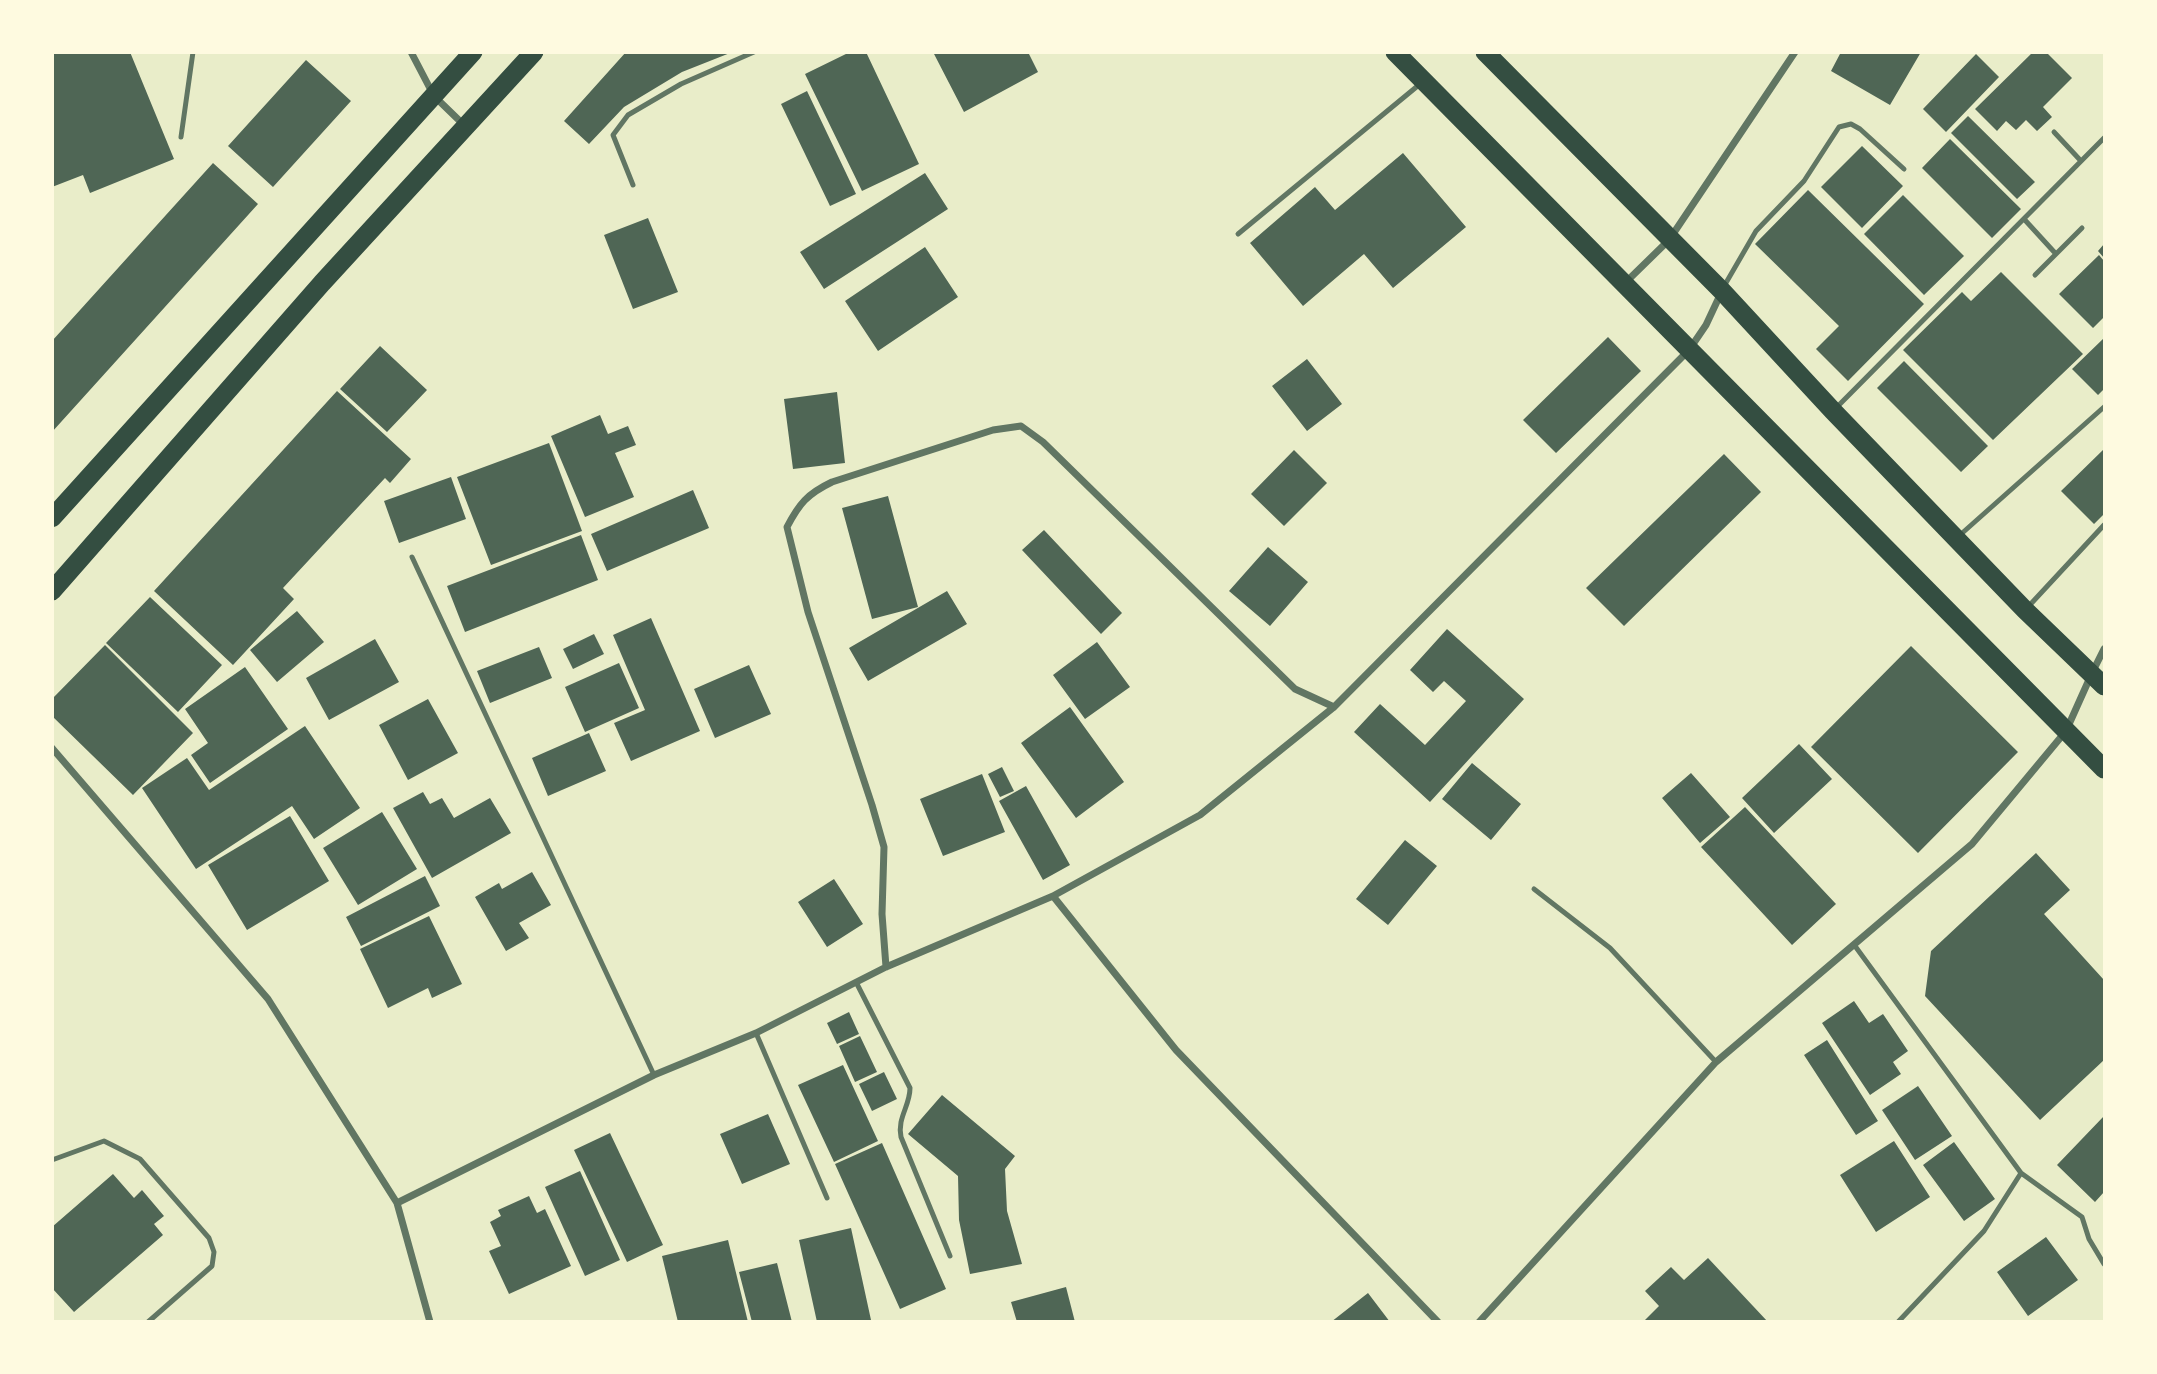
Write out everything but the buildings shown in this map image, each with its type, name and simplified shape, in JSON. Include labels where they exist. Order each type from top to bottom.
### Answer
[{"type":"highway","points":[[52,518],[473,52]]},
{"type":"highway","points":[[52,591],[322,283],[534,52]]},
{"type":"highway","points":[[1395,52],[2105,769]]},
{"type":"highway","points":[[1485,52],[1722,291],[1955,539],[2098,679]]},
{"type":"street","points":[[411,52],[434,96],[465,126]]},
{"type":"street","points":[[1624,284],[1669,240],[1796,52]]},
{"type":"street","points":[[397,1203],[654,1075],[756,1033],[886,967],[1053,896],[1200,815],[1334,707],[1689,350],[1706,325],[1722,291]]},
{"type":"street","points":[[886,967],[882,914],[884,847],[808,612],[787,527],[798,506],[813,491],[832,482],[993,430],[1021,426],[1043,442],[1295,689],[1334,707]]},
{"type":"street","points":[[1483,1320],[1716,1062],[1972,844],[2066,732],[2098,679],[2105,649]]},
{"type":"street","points":[[52,747],[268,999],[397,1203],[430,1321]]},
{"type":"street","points":[[1053,896],[1176,1050],[1438,1321]]},
{"type":"lane","points":[[181,137],[193,52]]},
{"type":"lane","points":[[633,185],[613,135],[628,115],[681,84],[754,52]]},
{"type":"lane","points":[[1238,234],[1423,82]]},
{"type":"lane","points":[[1722,291],[1756,231],[1804,181],[1839,127],[1851,124],[1860,129],[1904,169]]},
{"type":"lane","points":[[2054,132],[2081,161]]},
{"type":"lane","points":[[1833,411],[2105,138]]},
{"type":"lane","points":[[2024,219],[2056,254]]},
{"type":"lane","points":[[2035,275],[2082,228]]},
{"type":"lane","points":[[1955,539],[2105,407]]},
{"type":"lane","points":[[2025,610],[2105,526]]},
{"type":"lane","points":[[412,557],[654,1075]]},
{"type":"lane","points":[[1534,889],[1610,948],[1716,1062]]},
{"type":"lane","points":[[1855,946],[2021,1173],[2082,1217],[2089,1240],[2105,1264]]},
{"type":"lane","points":[[856,982],[910,1088],[908,1105],[899,1127],[901,1137],[950,1256]]},
{"type":"lane","points":[[756,1033],[827,1198]]},
{"type":"lane","points":[[52,1160],[104,1141],[140,1159],[209,1238],[214,1252],[212,1266],[148,1321]]},
{"type":"lane","points":[[1898,1321],[1984,1231],[2021,1173]]}]
